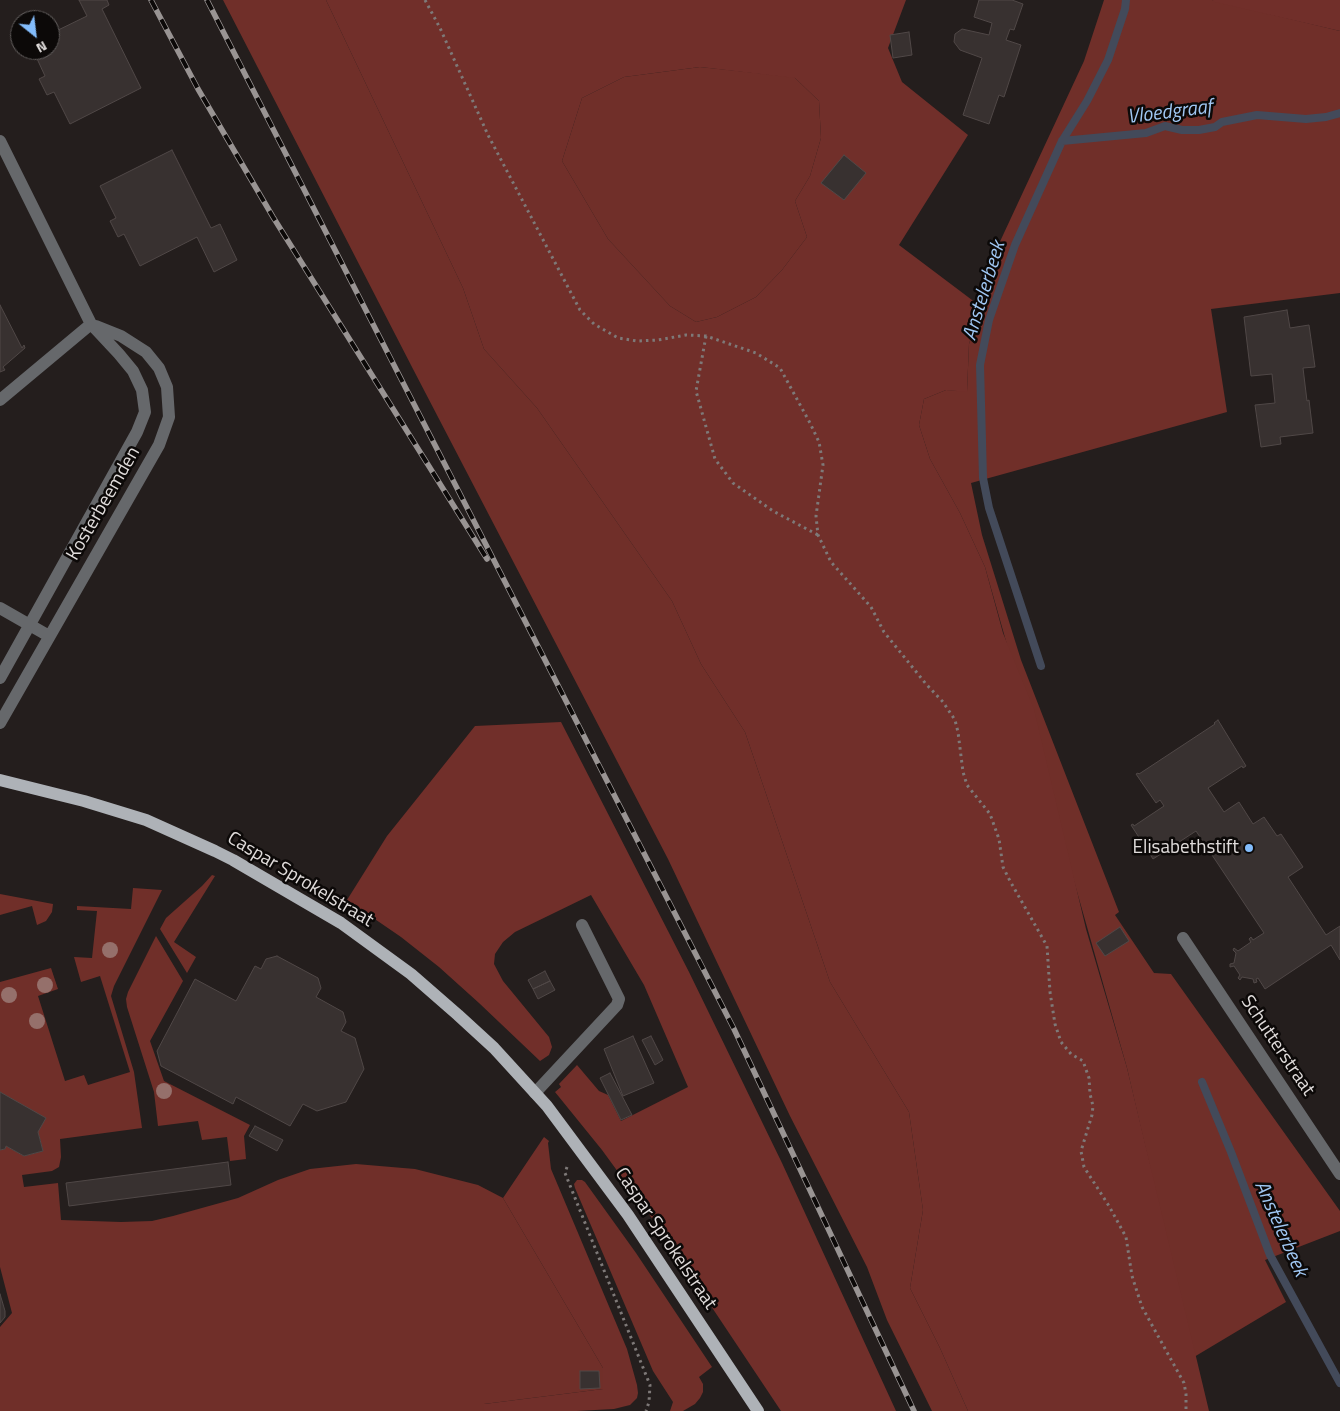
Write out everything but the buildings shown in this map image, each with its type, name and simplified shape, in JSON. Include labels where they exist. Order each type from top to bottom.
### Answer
[{"type":"main road","name":"Caspar Sprokelstraat","points":[[0,780],[84,801],[146,820],[233,860],[342,923],[411,974],[494,1048],[535,1093],[572,1139],[628,1215],[758,1411]]},
{"type":"street","name":"Kosterbeemden","points":[[0,142],[91,324],[133,372],[142,390],[145,412],[138,432],[0,678]]},
{"type":"street","name":"Kosterbeemden","points":[[0,723],[159,445],[169,417],[168,387],[159,368],[146,352],[121,336],[91,324]]},
{"type":"street","points":[[0,400],[91,324]]},
{"type":"street","points":[[0,608],[49,636]]},
{"type":"street","points":[[535,1093],[617,1005],[619,999],[582,925]]},
{"type":"street","name":"Schutterstraat","points":[[1182,938],[1340,1174]]},
{"type":"path","points":[[425,0],[440,28],[474,105],[505,168],[580,310],[594,324],[618,338],[637,341],[658,340],[686,335],[706,336],[756,352],[780,368],[810,423],[819,442],[823,465],[816,516],[818,535],[831,562],[871,607],[884,632],[926,684],[944,702],[955,720],[967,785],[990,814],[999,839],[1004,867],[1010,881],[1047,946],[1050,992],[1055,1024],[1061,1042],[1071,1054],[1083,1062],[1087,1069],[1093,1106],[1081,1151],[1084,1166],[1126,1237],[1132,1276],[1142,1307],[1184,1383],[1186,1411]]},
{"type":"path","points":[[706,336],[696,391],[715,459],[733,483],[773,511],[818,535]]},
{"type":"path","points":[[572,1139],[565,1173],[650,1385],[649,1402],[646,1411]]},
{"type":"shaded area","points":[[223,0],[326,0],[463,288],[484,349],[537,408],[672,601],[701,664],[745,732],[830,982],[909,1112],[923,1210],[910,1288],[940,1348],[968,1411],[932,1411],[887,1320],[867,1267],[790,1116],[668,859]]},
{"type":"shaded area","points":[[326,0],[906,0],[888,48],[902,82],[968,135],[899,245],[980,306],[969,344],[967,392],[946,390],[924,399],[919,425],[930,459],[960,513],[985,567],[1003,633],[1034,709],[1086,929],[1127,1068],[1209,1411],[968,1411],[940,1348],[910,1288],[923,1210],[909,1112],[830,982],[745,732],[701,664],[672,601],[537,408],[484,349],[463,288]],"holes":[[[700,67],[795,78],[819,101],[821,138],[810,176],[795,201],[807,237],[782,270],[756,297],[717,317],[696,322],[670,306],[608,239],[562,161],[582,98],[624,77]]]},
{"type":"shaded area","points":[[1104,0],[1212,0],[1340,31],[1340,293],[1211,309],[1227,412],[971,483],[982,535],[1021,660],[1119,912],[1115,915],[1154,973],[1171,974],[1340,1211],[1340,1231],[1265,1260],[1286,1302],[1194,1357],[1127,1068],[985,567],[960,513],[930,459],[919,425],[924,399],[946,390],[967,391],[969,344],[997,248],[1084,61]]},
{"type":"shaded area","points":[[1212,0],[1340,0],[1340,31],[1215,2]]},
{"type":"shaded area","points":[[700,67],[794,77],[819,101],[821,138],[810,176],[795,201],[807,237],[782,270],[756,297],[717,317],[696,322],[670,306],[608,239],[562,161],[582,98],[624,77]]},
{"type":"shaded area","points":[[561,722],[689,972],[782,1163],[896,1411],[781,1411],[659,1228],[602,1150],[555,1092],[561,1087],[559,1084],[577,1065],[599,1091],[608,1095],[621,1121],[688,1087],[644,985],[591,895],[515,932],[503,942],[495,954],[494,964],[503,981],[549,1037],[552,1047],[549,1055],[540,1061],[439,967],[401,937],[347,900],[387,836],[475,726]]},
{"type":"shaded area","points":[[212,875],[215,876],[174,942],[196,957],[187,973],[160,929],[166,918]]},
{"type":"shaded area","points":[[133,888],[162,890],[114,986],[111,996],[134,1072],[142,1128],[60,1139],[61,1157],[59,1167],[52,1171],[22,1175],[24,1187],[58,1183],[61,1220],[121,1222],[152,1221],[173,1216],[238,1198],[278,1180],[310,1169],[356,1164],[415,1169],[478,1185],[503,1198],[603,1368],[603,1389],[484,1404],[484,1411],[0,1411],[0,1327],[12,1313],[0,1267],[0,1150],[5,1149],[6,1146],[24,1156],[43,1151],[38,1132],[0,1092],[0,982],[51,968],[58,989],[38,996],[65,1081],[84,1075],[88,1085],[130,1072],[100,976],[81,982],[74,957],[92,958],[97,911],[77,910],[77,906],[131,909]]},
{"type":"shaded area","points":[[0,894],[53,904],[52,912],[46,921],[37,925],[32,906],[0,915]]},
{"type":"shaded area","points":[[156,936],[183,981],[150,1041],[164,1081],[250,1125],[244,1136],[246,1159],[230,1161],[227,1137],[202,1140],[198,1121],[158,1126],[154,1092],[126,999]]},
{"type":"shaded area","points":[[544,1137],[549,1141],[551,1169],[627,1349],[638,1393],[637,1398],[630,1405],[614,1409],[577,1411],[484,1411],[484,1404],[603,1389],[603,1368],[503,1198]]},
{"type":"shaded area","points":[[577,1180],[585,1182],[636,1253],[712,1367],[699,1377],[703,1384],[703,1392],[700,1398],[695,1404],[683,1411],[670,1411],[673,1402],[653,1371],[575,1188],[574,1184]]},
{"type":"waterway","name":"Anstelerbeek","points":[[1041,666],[989,508],[983,478],[980,365],[989,320],[1015,245],[1062,141],[1087,101],[1108,60],[1125,9],[1126,0]]},
{"type":"waterway","name":"Vloedgraaf","points":[[1062,141],[1146,133],[1165,126],[1182,130],[1199,130],[1215,127],[1222,122],[1257,115],[1306,119],[1326,117],[1340,113]]},
{"type":"waterway","name":"Anstelerbeek","points":[[1202,1082],[1270,1255],[1340,1383]]},
{"type":"railway","points":[[151,0],[198,89],[273,217],[487,559]]},
{"type":"railway","points":[[207,0],[734,1029],[914,1411]]},
{"type":"place","name":"Elisabethstift","points":[[1249,848]]}]
